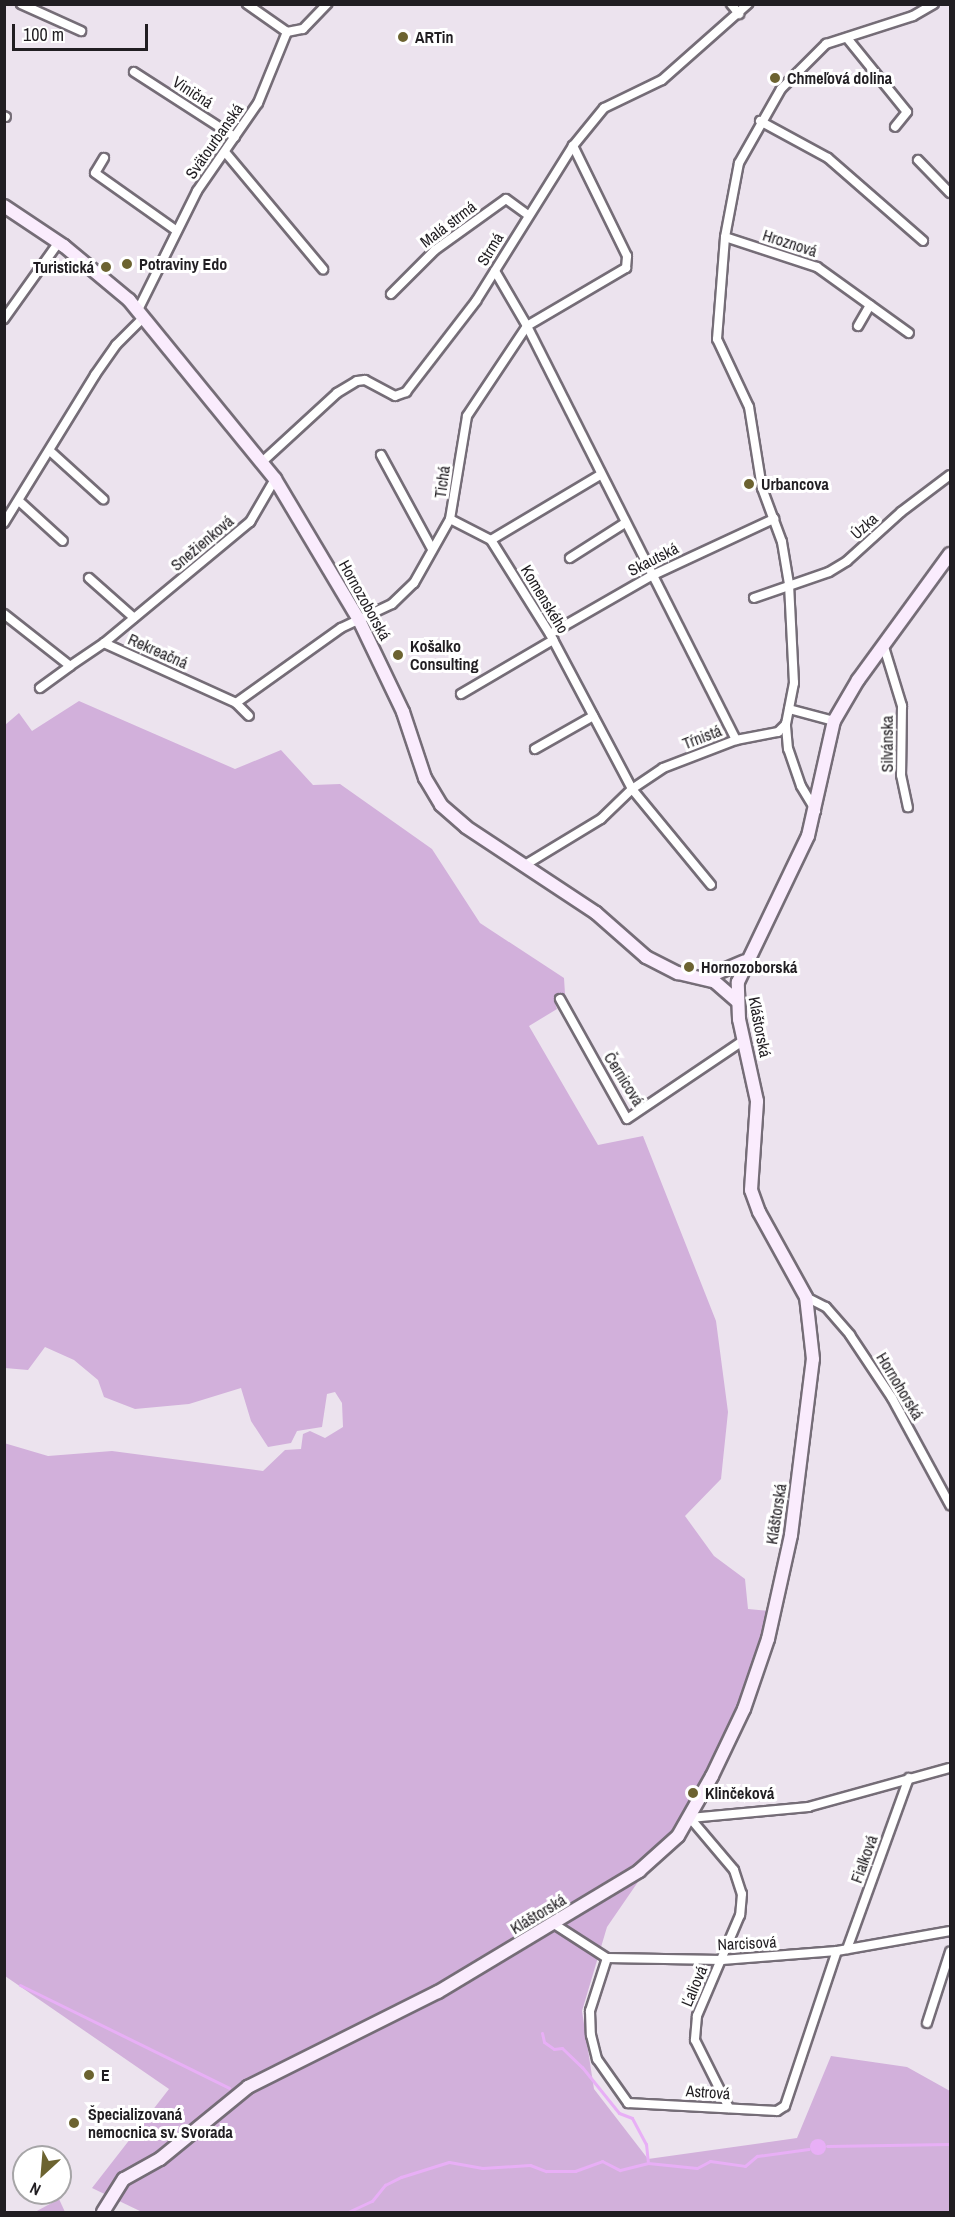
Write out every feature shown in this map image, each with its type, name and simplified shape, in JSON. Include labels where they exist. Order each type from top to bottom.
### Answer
[{"type":"street","points":[[21,4],[81,31]]},
{"type":"street","points":[[247,4],[287,32],[303,29],[327,4]]},
{"type":"street","points":[[730,4],[739,14]]},
{"type":"street","name":"Strmá","points":[[262,462],[337,393],[357,381],[365,380],[395,396],[406,392],[476,301],[573,146],[604,108],[662,80],[748,4]]},
{"type":"street","points":[[816,811],[801,786],[788,749],[786,724],[794,683],[789,584],[774,519],[762,488],[749,407],[717,339],[725,237],[739,163],[760,121],[796,72],[826,44],[913,16],[934,4]]},
{"type":"street","name":"Svätourbanská","points":[[141,313],[197,191],[258,103],[287,32]]},
{"type":"street","points":[[847,38],[907,112],[895,127]]},
{"type":"street","name":"Viničná","points":[[134,72],[235,137]]},
{"type":"street","points":[[760,121],[828,158],[923,241]]},
{"type":"street","points":[[527,326],[626,268],[627,256],[573,146]]},
{"type":"street","points":[[225,152],[323,269]]},
{"type":"street","points":[[104,158],[95,173],[177,231]]},
{"type":"street","points":[[918,160],[951,193]]},
{"type":"street","name":"Malá strmá","points":[[390,294],[435,250],[506,199],[528,215]]},
{"type":"street","name":"Hornozoborská","points":[[4,206],[59,242],[141,313],[275,479],[359,620],[403,712],[424,778],[441,805],[466,827],[596,913],[646,957],[678,974],[705,978],[723,987],[737,1001]]},
{"type":"street","name":"Hroznová","points":[[725,237],[818,267],[909,333]]},
{"type":"street","points":[[4,319],[59,242]]},
{"type":"street","points":[[495,271],[527,326],[600,475],[736,740]]},
{"type":"street","points":[[858,326],[870,305]]},
{"type":"street","points":[[4,524],[116,345],[141,313]]},
{"type":"street","name":"Tichá","points":[[359,620],[392,604],[414,583],[450,519],[467,416],[527,326]]},
{"type":"street","points":[[50,451],[103,499]]},
{"type":"street","points":[[381,454],[432,549]]},
{"type":"street","points":[[450,519],[491,540],[600,475]]},
{"type":"street","name":"Úzka","points":[[789,584],[830,572],[847,561],[901,512],[951,475]]},
{"type":"street","name":"Snežienková","points":[[104,643],[250,522],[275,479]]},
{"type":"street","points":[[19,501],[63,541]]},
{"type":"street","name":"Skautská","points":[[461,694],[651,576],[774,519]]},
{"type":"street","points":[[570,558],[625,523]]},
{"type":"street","name":"Komenského","points":[[491,540],[551,637],[632,789]]},
{"type":"street","name":"Kláštorská","points":[[103,2212],[124,2179],[160,2159],[248,2087],[438,1992],[554,1924],[660,1856],[690,1818],[744,1708],[768,1639],[791,1535],[812,1374],[813,1331],[806,1297],[759,1212],[751,1190],[757,1101],[737,1001],[745,960],[802,848],[816,811],[834,721],[858,680],[951,554]]},
{"type":"street","points":[[89,578],[134,618]]},
{"type":"street","points":[[754,598],[789,584]]},
{"type":"street","points":[[4,614],[70,666]]},
{"type":"street","points":[[236,703],[341,628],[359,620]]},
{"type":"street","name":"Rekreačná","points":[[40,688],[104,643],[236,703],[249,716]]},
{"type":"street","name":"Silvánska","points":[[884,646],[902,706],[901,775],[908,807]]},
{"type":"street","points":[[789,709],[834,721]]},
{"type":"street","points":[[535,749],[593,716]]},
{"type":"street","name":"Tŕnistá","points":[[525,865],[601,819],[632,789],[663,768],[736,740],[777,732],[786,724]]},
{"type":"street","points":[[632,789],[711,885]]},
{"type":"street","points":[[705,978],[745,960]]},
{"type":"street","name":"Černicová","points":[[560,999],[627,1119],[744,1040]]},
{"type":"street","name":"Hornohorská","points":[[806,1297],[825,1308],[850,1335],[892,1398],[951,1505]]},
{"type":"street","points":[[690,1818],[808,1807],[951,1768]]},
{"type":"street","name":"Fialková","points":[[848,1949],[909,1778]]},
{"type":"street","name":"Ľaliová","points":[[690,1818],[734,1870],[742,1894],[740,1915],[697,2016],[695,2040],[729,2108]]},
{"type":"street","points":[[554,1924],[607,1958]]},
{"type":"street","name":"Narcisová","points":[[607,1958],[722,1960],[837,1951],[951,1930]]},
{"type":"street","name":"Astrová","points":[[607,1958],[590,2011],[591,2036],[597,2059],[628,2103],[777,2111],[785,2106],[837,1951]]},
{"type":"street","points":[[927,2023],[951,1952]]},
{"type":"shaded area","points":[[79,701],[235,769],[281,750],[313,785],[340,784],[432,849],[480,923],[564,978],[565,994],[554,1000],[557,1009],[529,1026],[598,1145],[643,1136],[716,1321],[728,1412],[721,1479],[685,1516],[714,1556],[745,1579],[748,1609],[769,1611],[753,1676],[708,1780],[607,1927],[582,2011],[594,2089],[648,2159],[797,2138],[831,2056],[907,2067],[950,2091],[950,2212],[142,2212],[92,2188],[169,2089],[5,1976],[4,1443],[48,1456],[112,1451],[263,1471],[285,1450],[301,1449],[303,1434],[310,1431],[325,1438],[343,1427],[342,1403],[335,1392],[327,1394],[322,1427],[297,1431],[291,1443],[268,1447],[251,1421],[241,1388],[189,1404],[135,1409],[104,1397],[98,1380],[74,1360],[45,1347],[28,1370],[5,1368],[5,725],[19,713],[32,731]]},
{"type":"shaded area","points":[[818,2139],[824,2141],[826,2147],[824,2153],[818,2155],[812,2153],[810,2147],[812,2141]]},
{"type":"shaded area","points":[[48,2205],[62,2205],[65,2212],[35,2212]]},
{"type":"waterway","points":[[20,1985],[229,2088]]},
{"type":"waterway","points":[[542,2033],[544,2042],[554,2049],[562,2048],[582,2067],[619,2113],[632,2118],[646,2144],[648,2162]]},
{"type":"waterway","points":[[827,2146],[950,2144]]},
{"type":"waterway","points":[[348,2212],[372,2201],[385,2185],[401,2177],[449,2162],[482,2168],[530,2165],[546,2171],[575,2171],[602,2161],[620,2170],[648,2163],[697,2168],[710,2161],[745,2166],[757,2156],[809,2149]]},
{"type":"place","name":"ARTin","points":[[403,37]]},
{"type":"place","name":"Chmeľová dolina","points":[[775,78]]},
{"type":"place","name":"Potraviny Edo","points":[[127,264]]},
{"type":"place","name":"Turistická","points":[[106,267]]},
{"type":"place","name":"Urbancova","points":[[749,484]]},
{"type":"place","name":"Košalko Consulting","points":[[398,655]]},
{"type":"place","name":"Hornozoborská","points":[[689,967]]},
{"type":"place","name":"Klinčeková","points":[[693,1793]]},
{"type":"place","name":"E","points":[[89,2075]]},
{"type":"place","name":"Špecializovaná nemocnica sv. Svorada","points":[[74,2123]]}]
